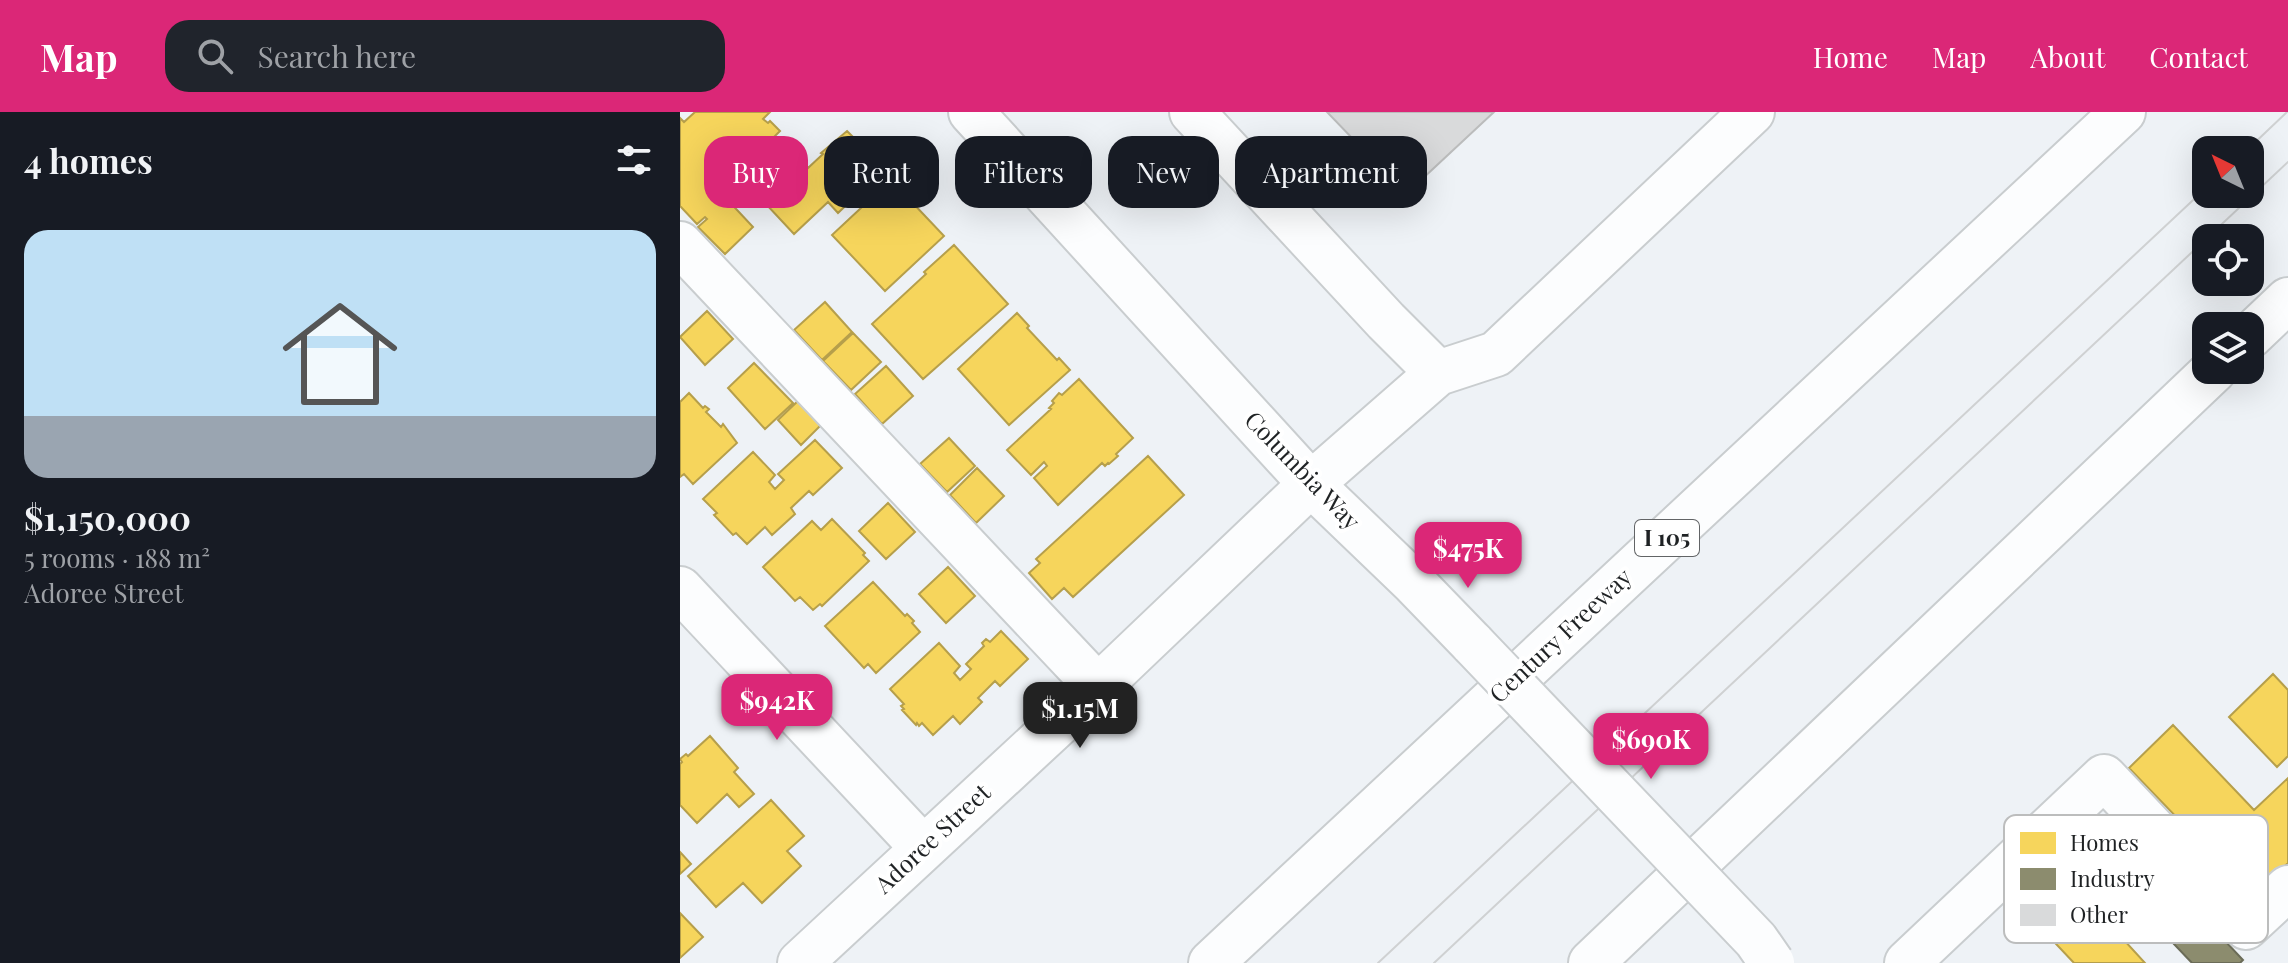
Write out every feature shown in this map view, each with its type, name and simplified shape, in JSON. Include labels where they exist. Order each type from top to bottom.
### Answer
[{"type":"main road","name":"Columbia Way","points":[[971,112],[1311,484],[1414,583],[1756,940],[1772,963]]},
{"type":"main road","points":[[1192,112],[1438,373],[1496,354],[1752,112]]},
{"type":"main road","name":"Century Freeway","points":[[1211,963],[2123,112]]},
{"type":"main road","points":[[680,244],[1098,687]]},
{"type":"main road","points":[[2264,323],[2288,300]]},
{"type":"main road","name":"Adoree Street","points":[[800,963],[1098,687],[1311,484],[1438,373]]},
{"type":"main road","points":[[1591,963],[2199,384]]},
{"type":"main road","points":[[680,589],[923,848]]},
{"type":"main road","points":[[2064,815],[2104,777],[2140,815]]},
{"type":"main road","points":[[1907,963],[2004,871]]},
{"type":"main road","points":[[2268,907],[2288,888]]},
{"type":"building: Homes","points":[[695,112],[770,112],[763,119],[768,123],[770,121],[780,131],[775,136],[704,136],[704,208],[735,208],[753,227],[725,254],[698,227],[707,219],[705,217],[697,224],[680,206],[680,118],[684,122]]},
{"type":"building: Homes","points":[[824,150],[824,206],[794,234],[770,208],[808,208],[808,168]]},
{"type":"building: Homes","points":[[861,208],[918,208],[944,236],[885,291],[832,235]]},
{"type":"building: Homes","points":[[954,245],[1008,304],[923,379],[872,324]]},
{"type":"building: Homes","points":[[825,302],[852,332],[822,360],[794,330]]},
{"type":"building: Homes","points":[[707,311],[733,339],[705,365],[680,337]]},
{"type":"building: Homes","points":[[1017,313],[1029,326],[1027,328],[1070,370],[1009,425],[958,369]]},
{"type":"building: Homes","points":[[853,333],[881,362],[851,390],[823,361]]},
{"type":"building: Homes","points":[[754,363],[793,403],[765,429],[728,388]]},
{"type":"building: Homes","points":[[886,366],[913,396],[882,424],[855,394]]},
{"type":"building: Homes","points":[[1079,379],[1133,438],[1116,454],[1118,456],[1105,466],[1102,463],[1058,505],[1034,478],[1047,466],[1044,462],[1031,475],[1007,450],[1051,409],[1052,401],[1059,393],[1062,395]]},
{"type":"building: Homes","points":[[689,393],[703,408],[709,409],[706,412],[721,427],[723,424],[737,443],[693,484],[684,474],[680,477],[680,402]]},
{"type":"building: Homes","points":[[800,399],[823,423],[801,445],[778,420]]},
{"type":"building: Homes","points":[[949,438],[975,466],[947,492],[920,464]]},
{"type":"building: Homes","points":[[815,440],[842,468],[813,495],[809,491],[791,508],[795,514],[772,535],[765,527],[747,544],[736,533],[733,535],[703,499],[753,452],[775,475],[769,482],[775,489],[784,480],[778,474]]},
{"type":"building: Homes","points":[[1148,456],[1184,495],[1073,597],[1064,588],[1052,599],[1029,573],[1040,563],[1036,559]]},
{"type":"building: Homes","points":[[977,468],[1004,496],[976,523],[950,495]]},
{"type":"building: Homes","points":[[888,503],[915,532],[886,559],[859,531]]},
{"type":"building: Homes","points":[[832,519],[869,561],[822,606],[820,604],[813,610],[800,597],[795,601],[763,567],[812,521],[821,530]]},
{"type":"building: Homes","points":[[948,567],[975,596],[946,623],[919,594]]},
{"type":"building: Homes","points":[[873,582],[905,616],[907,614],[914,621],[912,623],[920,632],[876,673],[868,664],[864,668],[825,626]]},
{"type":"building: Homes","points":[[1001,631],[1028,659],[1000,686],[995,681],[978,698],[982,702],[960,724],[953,716],[933,735],[922,723],[916,725],[902,710],[904,704],[890,689],[939,643],[960,666],[954,673],[960,680],[971,669],[966,664],[984,646],[982,643],[986,639],[990,642]]},
{"type":"building: Homes","points":[[2273,674],[2288,690],[2288,756],[2277,767],[2229,717]]},
{"type":"building: Homes","points":[[2173,725],[2254,810],[2288,778],[2288,863],[2268,882],[2268,815],[2174,815],[2129,768]]},
{"type":"building: Homes","points":[[710,736],[738,768],[734,772],[754,794],[739,807],[727,794],[697,823],[680,805],[680,759],[686,754],[688,756]]},
{"type":"building: Homes","points":[[771,800],[804,836],[787,851],[801,866],[762,903],[743,883],[716,907],[688,876]]},
{"type":"building: Homes","points":[[680,852],[691,864],[680,874]]},
{"type":"building: Homes","points":[[680,913],[703,937],[680,958]]},
{"type":"building: Homes","points":[[2055,943],[2127,943],[2145,963],[2074,963]]},
{"type":"building: Industry","points":[[2173,943],[2227,943],[2243,960],[2240,963],[2192,963]]},
{"type":"building: Other","points":[[1327,112],[1494,112],[1427,174],[1427,136],[1350,136]]},
{"type":"tram line","points":[[2262,136],[2287,112]]},
{"type":"tram line","points":[[2222,224],[2288,162]]},
{"type":"tram line","points":[[1378,963],[2192,201]]},
{"type":"tram line","points":[[1434,963],[2192,252]]}]
